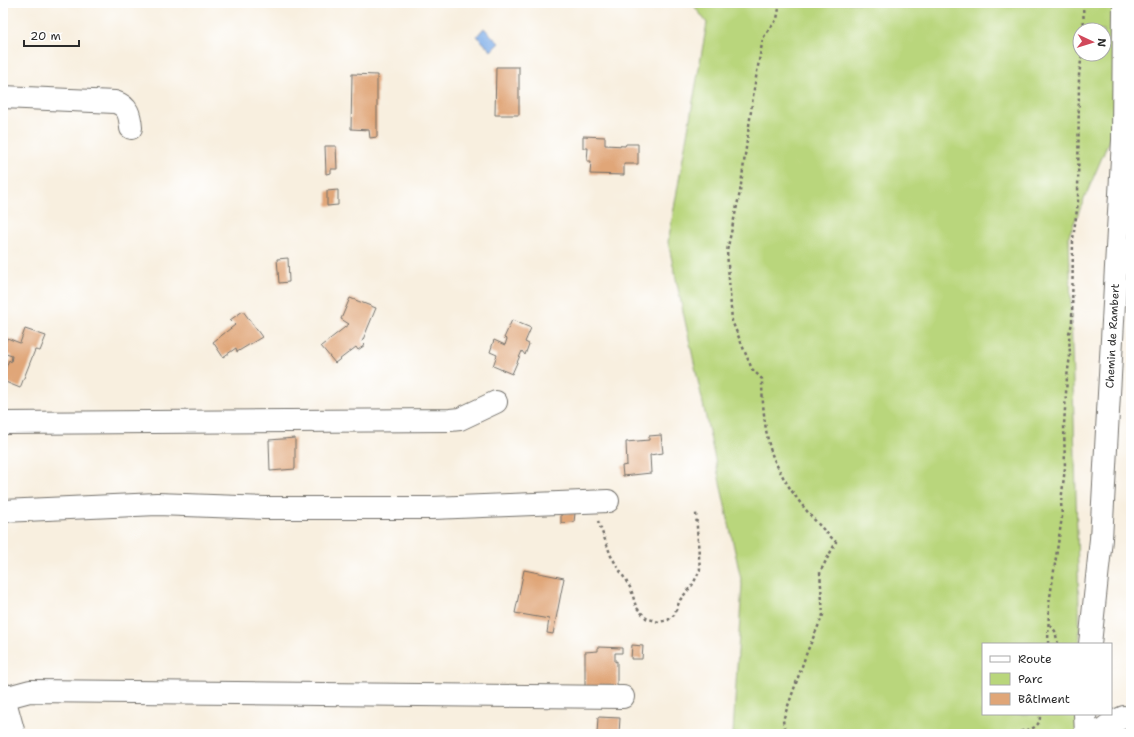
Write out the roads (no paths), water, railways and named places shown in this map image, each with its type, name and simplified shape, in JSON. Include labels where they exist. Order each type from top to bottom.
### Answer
[{"type":"street","name":"Chemin de Rambert","points":[[1090,643],[1101,539],[1123,140],[1124,3]]},
{"type":"street","points":[[3,97],[115,102],[122,104],[128,109],[131,117],[132,128]]},
{"type":"street","points":[[3,423],[450,420],[460,419],[496,402]]},
{"type":"street","points":[[3,511],[157,504],[265,508],[432,508],[599,502]]},
{"type":"street","points":[[9,725],[4,696],[30,691],[624,697]]},
{"type":"street","points":[[1085,715],[1086,734]]},
{"type":"street","points":[[1097,734],[1122,715]]},
{"type":"water","points":[[484,28],[499,43],[491,51],[477,36]]}]
